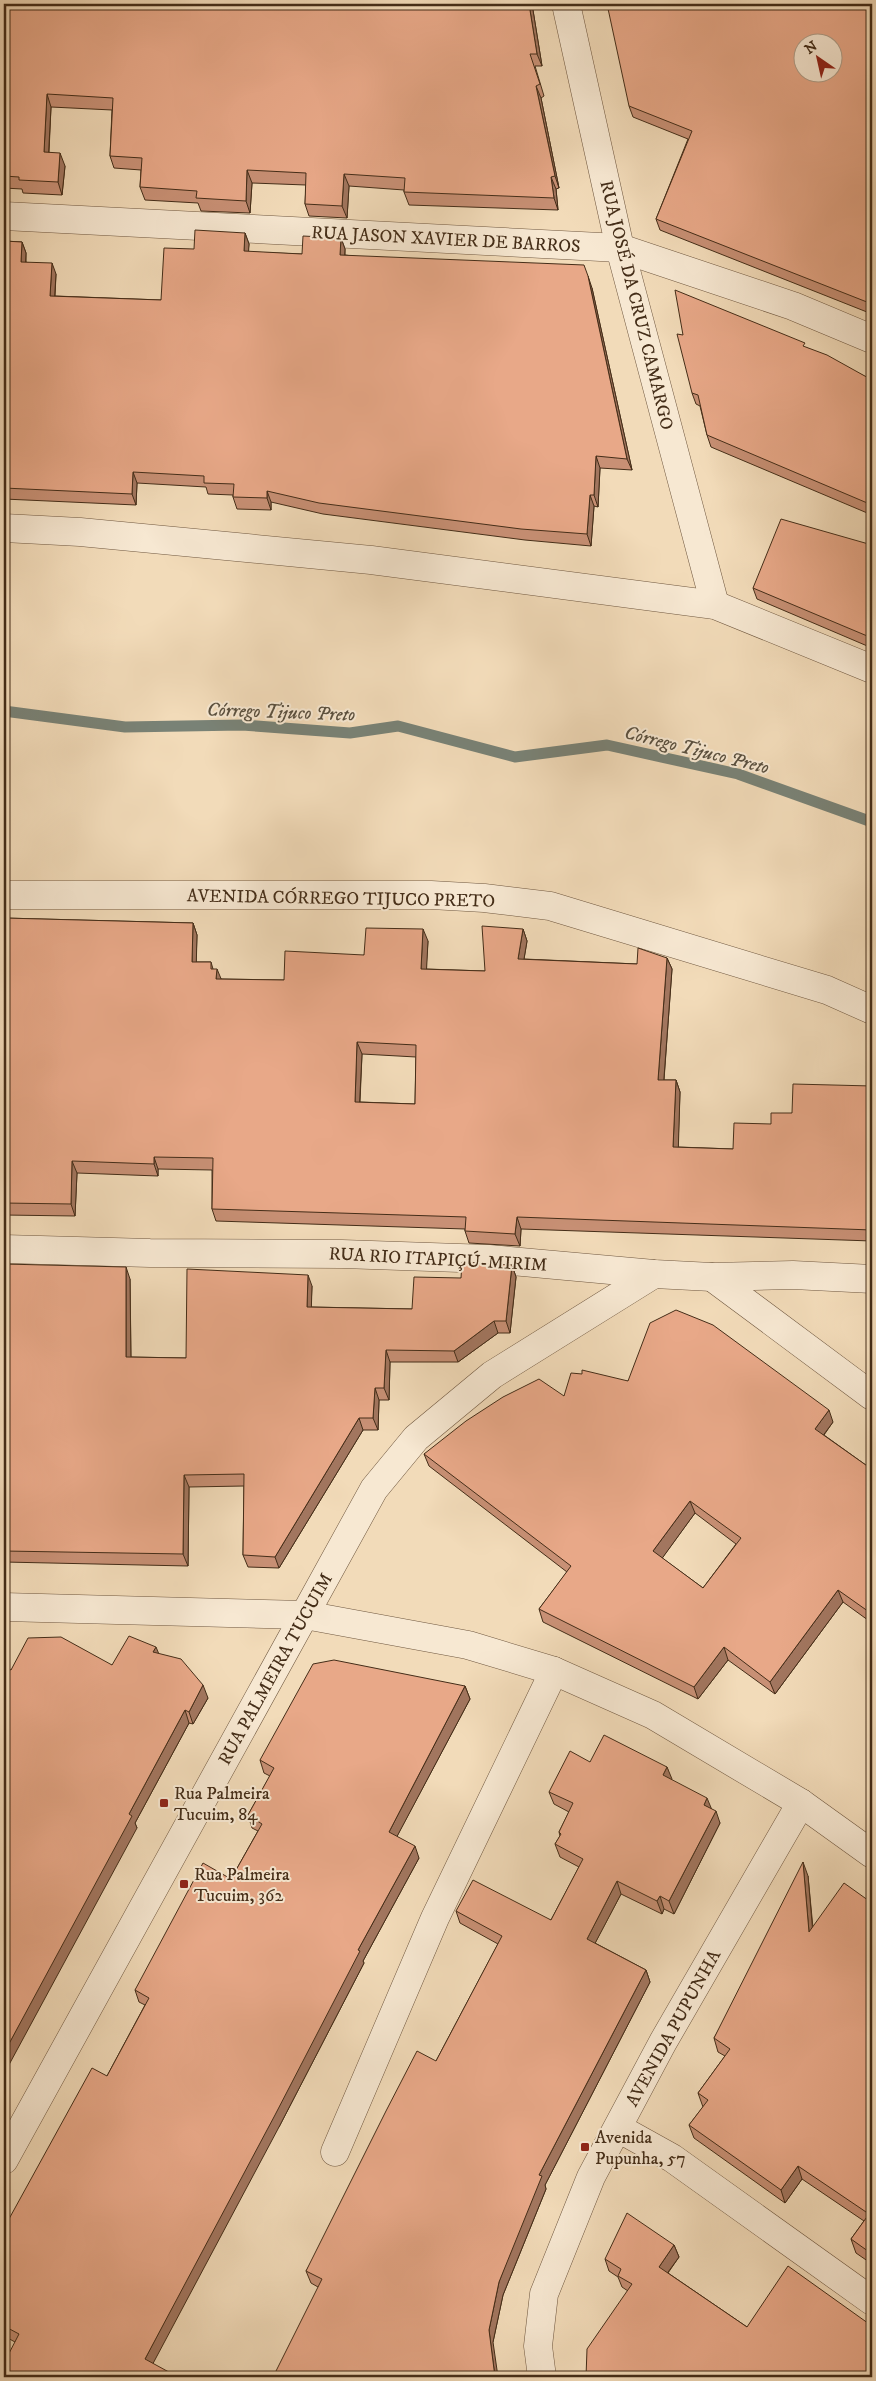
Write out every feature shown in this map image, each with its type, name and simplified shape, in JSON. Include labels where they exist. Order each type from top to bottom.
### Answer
[{"type":"street","name":"RUA JOSÉ DA CRUZ CAMARGO","points":[[566,4],[620,248],[715,605]]},
{"type":"street","name":"RUA JASON XAVIER DE BARROS","points":[[4,216],[620,248],[793,306],[872,339]]},
{"type":"street","points":[[4,528],[80,532],[371,560],[715,605],[872,669]]},
{"type":"street","name":"AVENIDA CÓRREGO TIJUCO PRETO","points":[[4,895],[431,895],[484,898],[550,906],[826,990],[872,1010]]},
{"type":"street","name":"RUA RIO ITAPIÇÚ-MIRIM","points":[[4,1250],[342,1254],[470,1258],[654,1274],[712,1277],[793,1275],[872,1279]]},
{"type":"street","name":"RUA PALMEIRA TUCUIM","points":[[4,2160],[374,1489],[416,1438],[492,1375],[654,1274]]},
{"type":"street","points":[[712,1277],[872,1396]]},
{"type":"street","points":[[4,1608],[304,1615],[468,1645],[554,1671],[653,1715],[801,1803],[872,1854]]},
{"type":"street","points":[[335,2152],[435,1918],[554,1671]]},
{"type":"street","name":"AVENIDA PUPUNHA","points":[[542,2377],[538,2346],[544,2294],[591,2177],[663,2042],[801,1803]]},
{"type":"street","points":[[618,2128],[672,2158],[872,2301]]},
{"type":"building","points":[[4,4],[529,4],[537,54],[530,54],[540,84],[536,86],[555,176],[551,177],[554,198],[404,192],[405,178],[344,174],[342,206],[305,204],[306,173],[247,170],[246,201],[196,198],[197,191],[140,187],[142,158],[110,156],[113,98],[47,94],[44,152],[60,153],[58,182],[19,180],[19,177],[4,176]]},
{"type":"building","points":[[607,4],[872,4],[872,304],[656,219],[692,131],[629,106]]},
{"type":"building","points":[[195,230],[245,233],[244,251],[302,254],[303,236],[341,238],[340,255],[584,265],[588,276],[627,459],[596,456],[594,495],[590,495],[587,534],[521,529],[319,503],[267,491],[267,498],[233,497],[234,484],[204,483],[204,476],[133,472],[132,494],[4,488],[4,241],[22,242],[21,262],[52,263],[50,296],[161,300],[164,248],[194,249]]},
{"type":"building","points":[[675,290],[805,343],[803,346],[827,355],[872,380],[872,505],[707,435],[698,395],[692,393],[677,334],[683,335]]},
{"type":"building","points":[[781,519],[872,545],[872,638],[753,588]]},
{"type":"building","points":[[4,918],[193,923],[192,962],[211,962],[211,969],[217,969],[216,979],[284,980],[285,951],[364,955],[366,928],[423,929],[421,969],[485,971],[482,926],[523,929],[518,959],[637,964],[638,948],[667,958],[658,1080],[676,1080],[673,1147],[733,1149],[734,1123],[771,1124],[771,1113],[792,1113],[793,1084],[872,1086],[872,1230],[517,1217],[515,1234],[465,1231],[466,1217],[212,1209],[213,1158],[154,1157],[154,1164],[72,1161],[71,1204],[4,1203]],"holes":[[[357,1042],[416,1045],[415,1104],[355,1102]]]},
{"type":"building","points":[[462,1262],[512,1265],[506,1321],[494,1321],[454,1351],[386,1350],[384,1388],[375,1388],[373,1418],[359,1418],[275,1557],[243,1555],[244,1474],[184,1475],[183,1554],[4,1551],[4,1264],[126,1267],[126,1357],[186,1358],[187,1269],[308,1275],[307,1307],[412,1309],[414,1277],[461,1278]]},
{"type":"building","points":[[676,1310],[713,1325],[829,1410],[815,1429],[870,1468],[872,1464],[872,1614],[838,1590],[770,1682],[724,1647],[694,1687],[539,1609],[571,1566],[424,1454],[466,1421],[503,1397],[539,1379],[564,1396],[571,1373],[582,1374],[582,1370],[628,1381],[650,1323]],"holes":[[[690,1501],[741,1538],[703,1588],[653,1551]]]},
{"type":"building","points":[[129,1636],[156,1647],[153,1652],[181,1659],[203,1685],[189,1712],[185,1710],[129,1814],[132,1816],[4,2053],[4,1667],[11,1670],[28,1638],[61,1637],[112,1665]]},
{"type":"building","points":[[334,1660],[465,1686],[389,1832],[415,1846],[358,1950],[360,1951],[275,2115],[145,2359],[178,2377],[4,2377],[4,2363],[19,2334],[4,2326],[4,2228],[92,2068],[107,2076],[149,1998],[135,1990],[203,1863],[231,1879],[262,1824],[248,1815],[274,1768],[260,1760],[313,1664]]},
{"type":"building","points":[[604,1735],[667,1767],[663,1775],[707,1798],[704,1805],[716,1811],[669,1901],[660,1896],[657,1901],[617,1881],[587,1939],[646,1970],[539,2175],[542,2176],[499,2282],[489,2330],[495,2377],[273,2377],[322,2279],[306,2271],[417,2051],[436,2061],[502,1936],[456,1911],[473,1880],[551,1920],[583,1859],[555,1844],[573,1803],[549,1792],[570,1751],[590,1762]]},
{"type":"building","points":[[803,1862],[809,1932],[844,1883],[872,1903],[872,2254],[851,2239],[869,2214],[798,2166],[781,2190],[689,2125],[708,2100],[698,2093],[730,2049],[714,2038]]},
{"type":"building","points":[[627,2213],[674,2245],[659,2267],[747,2327],[788,2266],[872,2326],[872,2377],[586,2377],[587,2349],[632,2284],[618,2276],[621,2269],[605,2259]]},
{"type":"waterway","name":"Córrego Tijuco Preto","points":[[4,711],[125,727],[242,725],[350,733],[398,726],[515,757],[607,745],[738,774],[872,822]]},
{"type":"place","name":"Rua Palmeira Tucuim, 84","points":[[164,1803]]},
{"type":"place","name":"Rua Palmeira Tucuim, 362","points":[[184,1884]]},
{"type":"place","name":"Avenida Pupunha, 57","points":[[585,2147]]}]
